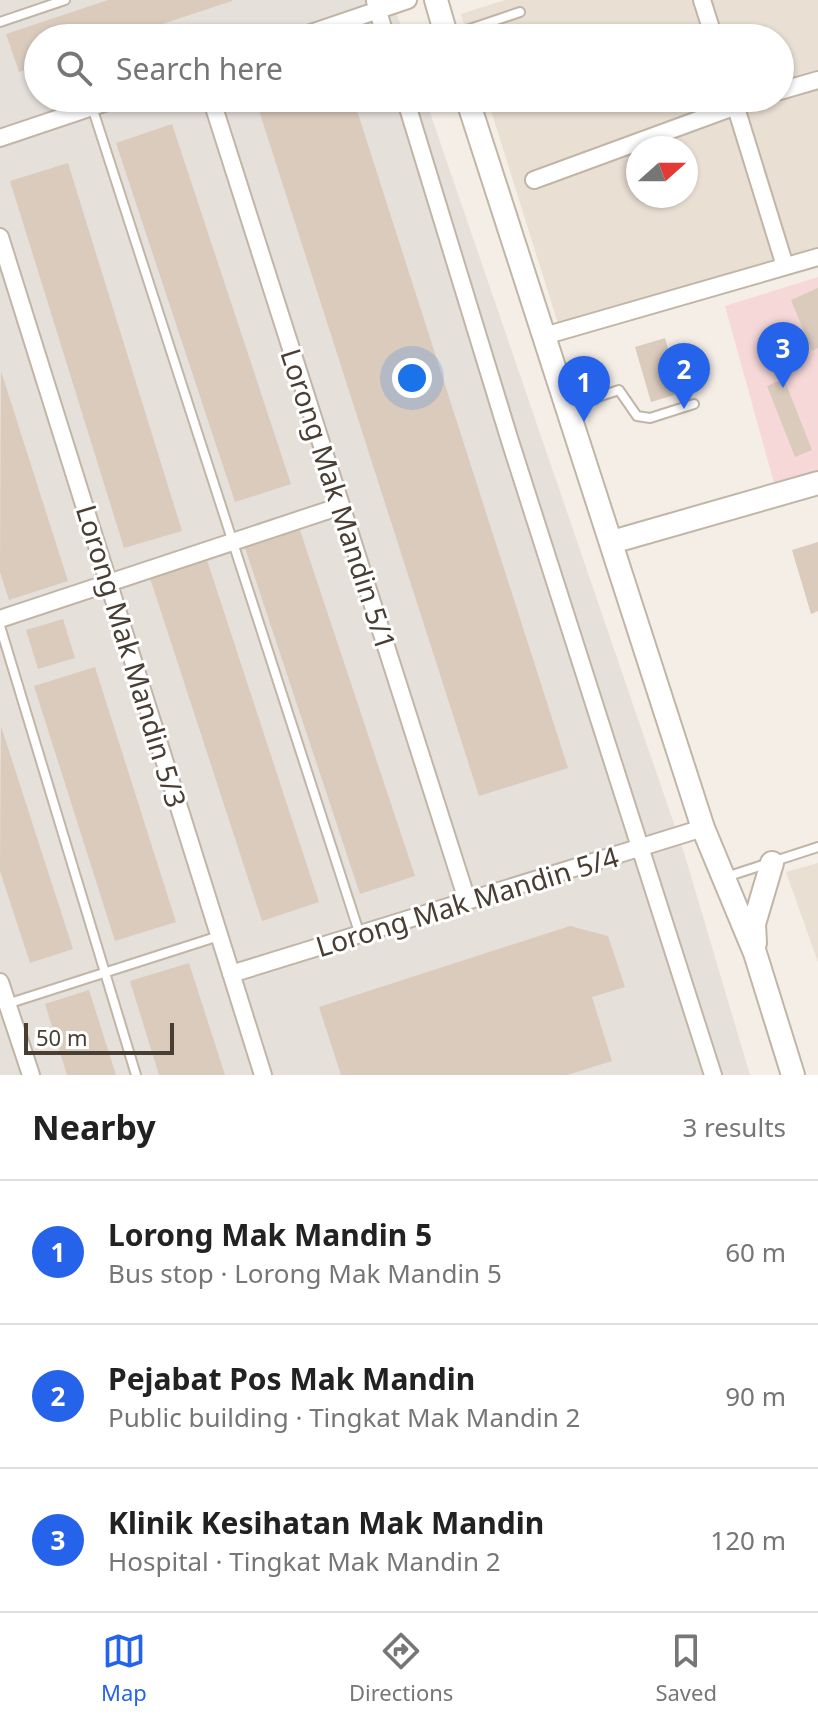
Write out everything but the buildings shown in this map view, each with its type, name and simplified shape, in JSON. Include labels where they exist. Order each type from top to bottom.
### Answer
[{"type":"street","points":[[330,24],[376,5],[408,0]]},
{"type":"street","points":[[436,0],[443,24]]},
{"type":"street","points":[[702,0],[710,24]]},
{"type":"street","points":[[794,87],[818,80]]},
{"type":"street","points":[[0,138],[77,112]]},
{"type":"street","name":"Lorong Mak Mandin 5/1","points":[[215,112],[467,900]]},
{"type":"street","points":[[409,112],[510,441],[713,1075]]},
{"type":"street","points":[[472,112],[703,828],[755,953],[793,1075]]},
{"type":"street","points":[[534,180],[706,112]]},
{"type":"street","points":[[737,112],[785,266]]},
{"type":"street","name":"Lorong Mak Mandin 5/3","points":[[0,237],[263,1075]]},
{"type":"street","points":[[544,336],[818,257]]},
{"type":"street","points":[[612,542],[818,483]]},
{"type":"street","points":[[0,619],[341,506]]},
{"type":"street","name":"Lorong Mak Mandin 5/4","points":[[231,974],[703,828]]},
{"type":"street","points":[[755,953],[754,924],[772,863]]},
{"type":"street","points":[[0,982],[31,1075]]},
{"type":"lane","points":[[0,22],[65,0]]},
{"type":"lane","points":[[486,24],[520,12]]},
{"type":"lane","points":[[94,112],[359,932]]},
{"type":"lane","points":[[567,407],[619,390],[637,416],[650,418],[694,404]]},
{"type":"lane","points":[[0,626],[136,1075]]},
{"type":"lane","points":[[725,877],[818,847]]},
{"type":"lane","points":[[6,1004],[220,935]]},
{"type":"shaded area","points":[[0,0],[392,0],[400,24],[24,24],[24,112],[430,112],[685,856],[750,1075],[0,1075]]},
{"type":"shaded area","points":[[505,0],[818,0],[818,250],[560,330],[491,112],[794,112],[794,24],[464,24],[461,14]]},
{"type":"shaded area","points":[[818,277],[818,470],[774,483],[725,306]]},
{"type":"shaded area","points":[[818,863],[818,962],[786,872]]},
{"type":"place","name":"Klinik Kesihatan Mak Mandin","points":[[783,388]]},
{"type":"place","name":"Pejabat Pos Mak Mandin","points":[[684,409]]},
{"type":"place","name":"Lorong Mak Mandin 5","points":[[584,422]]}]
